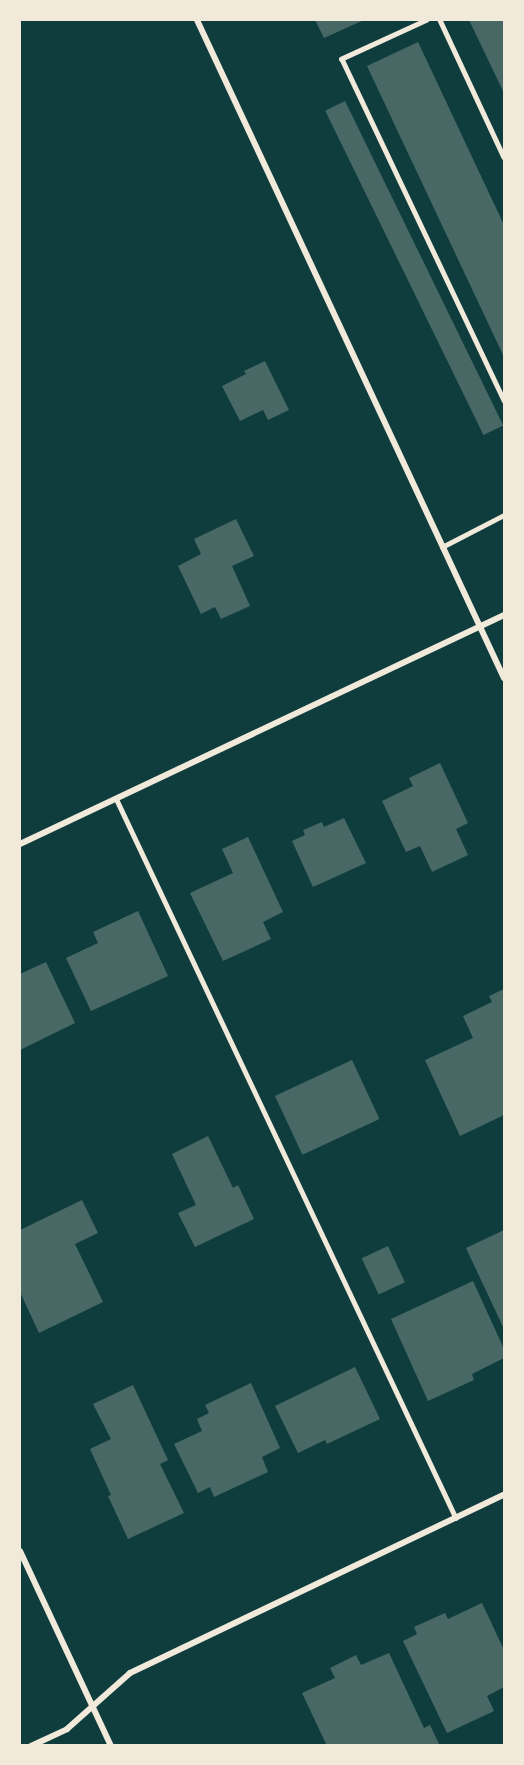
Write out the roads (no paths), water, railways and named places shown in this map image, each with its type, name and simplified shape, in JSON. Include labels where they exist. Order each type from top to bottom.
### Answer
[{"type":"street","points":[[197,20],[504,678]]},
{"type":"street","points":[[20,844],[504,615]]},
{"type":"street","points":[[31,1746],[67,1729],[130,1673],[504,1495]]},
{"type":"street","points":[[20,1551],[111,1746]]},
{"type":"lane","points":[[427,20],[342,59],[504,400]]},
{"type":"lane","points":[[440,20],[504,157]]},
{"type":"lane","points":[[442,547],[504,515]]},
{"type":"lane","points":[[116,798],[456,1518]]}]
